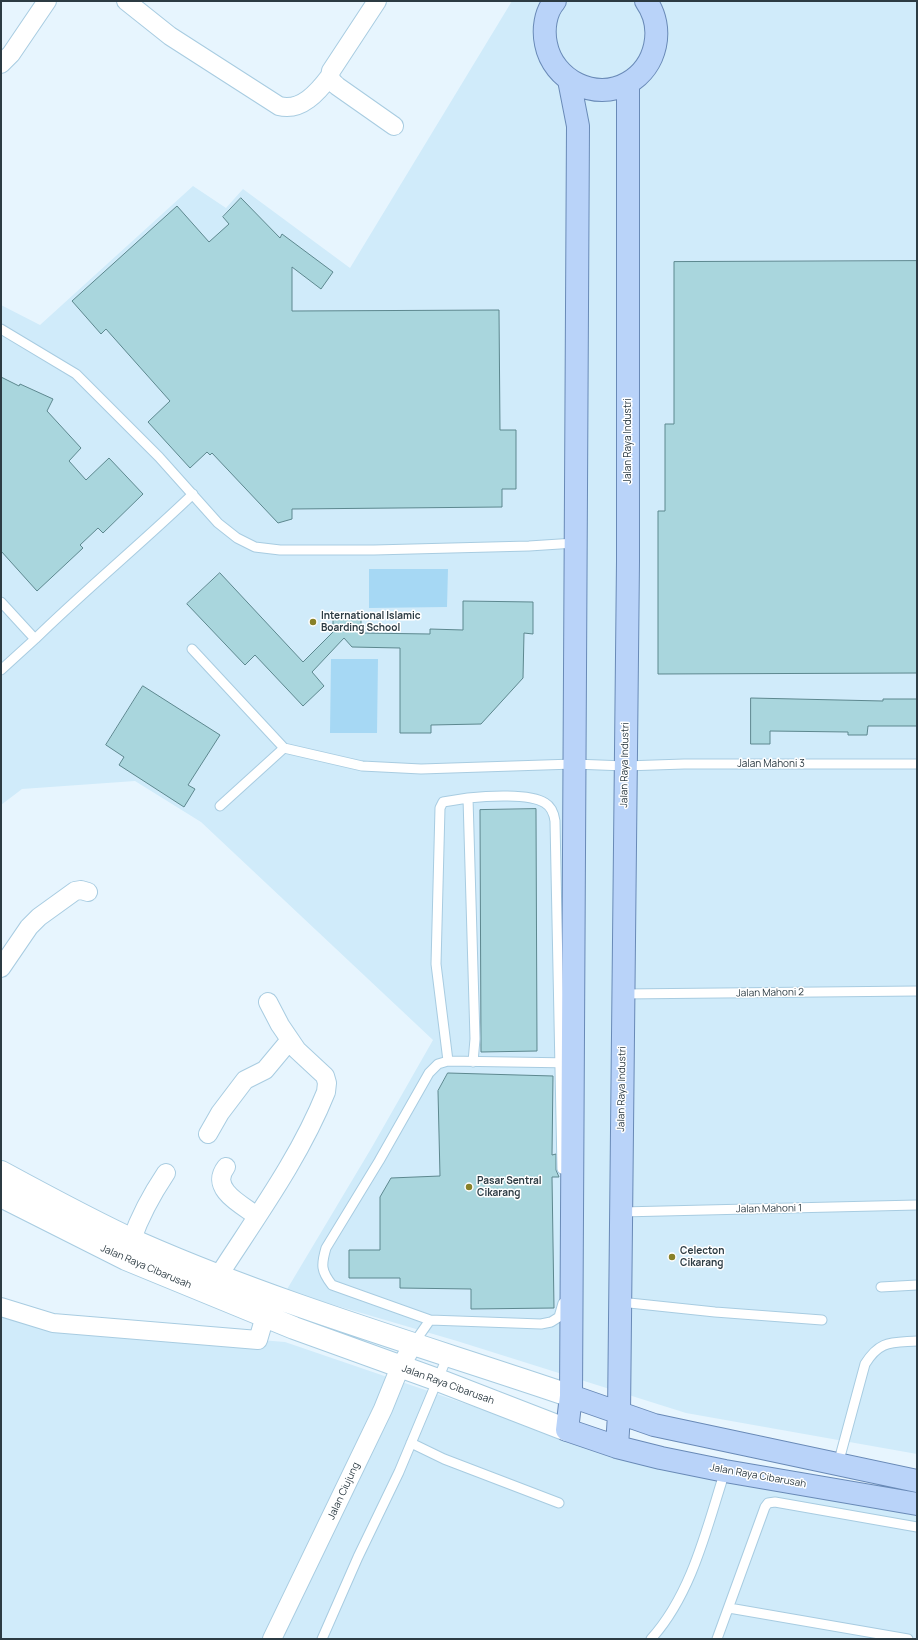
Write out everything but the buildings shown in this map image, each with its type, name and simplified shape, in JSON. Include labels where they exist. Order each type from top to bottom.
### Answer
[{"type":"main road","points":[[555,1],[546,20],[544,37],[548,54],[556,69],[569,80],[588,89],[608,90],[628,83],[641,73],[651,58],[656,36],[656,25],[651,3]]},
{"type":"main road","points":[[567,1430],[571,1396],[566,1064],[574,764],[578,126],[569,80]]},
{"type":"main road","name":"Jalan Raya Industri","points":[[617,1447],[619,1414],[628,553],[628,83]]},
{"type":"main road","name":"Jalan Raya Cibarusah","points":[[571,1396],[619,1414],[668,1429],[917,1481]]},
{"type":"main road","name":"Jalan Raya Cibarusah","points":[[567,1430],[617,1447],[725,1471],[917,1504]]},
{"type":"street","points":[[4,54],[47,1]]},
{"type":"street","points":[[126,1],[170,36],[279,106],[285,108],[308,100],[317,92],[330,76],[331,71],[377,1]]},
{"type":"street","points":[[330,76],[331,80],[337,86],[394,126]]},
{"type":"street","points":[[1,968],[29,927],[39,917],[75,891],[81,890],[88,892]]},
{"type":"street","points":[[219,1275],[295,1153],[326,1092],[327,1083],[325,1076],[297,1050],[280,1026],[268,1002]]},
{"type":"street","points":[[208,1134],[220,1113],[245,1080],[265,1070],[290,1040]]},
{"type":"street","points":[[226,1167],[221,1174],[222,1186],[231,1197],[257,1216]]},
{"type":"street","name":"Jalan Raya Cibarusah","points":[[1,1172],[86,1217],[132,1239],[219,1275],[312,1311],[414,1343],[571,1396]]},
{"type":"street","points":[[132,1239],[138,1222],[156,1187],[166,1173]]},
{"type":"street","name":"Jalan Raya Cibarusah","points":[[1,1196],[126,1259],[265,1316],[438,1380],[567,1430]]},
{"type":"street","points":[[1,1307],[52,1323],[258,1340],[265,1316]]},
{"type":"street","name":"Jalan Ciujung","points":[[272,1639],[383,1409],[400,1367],[414,1343]]},
{"type":"lane","points":[[1,330],[62,364],[76,374],[142,439],[194,494],[203,507],[230,534],[255,547],[280,550],[374,550],[529,546],[575,543]]},
{"type":"lane","points":[[1,670],[194,494]]},
{"type":"lane","points":[[1,602],[35,639]]},
{"type":"lane","points":[[192,649],[284,748],[220,806]]},
{"type":"lane","name":"Jalan Mahoni 3","points":[[284,748],[362,766],[381,768],[421,769],[574,764],[625,766],[684,764],[917,764]]},
{"type":"lane","points":[[448,1061],[436,964],[440,808],[443,802],[448,800],[486,796],[534,798],[546,803],[553,810],[555,821],[566,1064],[562,1182]]},
{"type":"lane","points":[[468,798],[475,1039],[473,1062]]},
{"type":"lane","name":"Jalan Mahoni 2","points":[[623,994],[917,991]]},
{"type":"lane","points":[[562,1222],[564,1301],[563,1310],[559,1317],[551,1322],[541,1324],[430,1320],[332,1285],[323,1274],[322,1260],[326,1248],[379,1161],[429,1073],[438,1064],[448,1061],[566,1064]]},
{"type":"lane","name":"Jalan Mahoni 1","points":[[621,1212],[917,1205]]},
{"type":"lane","points":[[881,1287],[917,1285]]},
{"type":"lane","points":[[619,1302],[715,1312],[822,1320]]},
{"type":"lane","points":[[414,1343],[430,1320]]},
{"type":"lane","points":[[838,1465],[865,1364],[873,1352],[888,1343],[917,1341]]},
{"type":"lane","points":[[322,1639],[411,1442],[448,1355]]},
{"type":"lane","points":[[411,1442],[444,1459],[559,1503]]},
{"type":"lane","points":[[651,1639],[660,1630],[692,1574],[725,1471]]},
{"type":"lane","points":[[717,1639],[765,1507],[772,1501],[917,1527]]},
{"type":"lane","points":[[729,1608],[908,1639]]},
{"type":"shaded area","points":[[512,1],[917,1],[917,1454],[686,1413],[457,1341],[286,1291],[372,1147],[433,1040],[201,822],[135,781],[22,789],[1,805],[1,305],[40,325],[193,186],[226,208],[243,189],[350,268]]},
{"type":"shaded area","points":[[369,569],[448,569],[447,607],[369,608]]},
{"type":"shaded area","points":[[331,659],[378,659],[377,733],[330,733]]},
{"type":"shaded area","points":[[1,1307],[53,1323],[285,1342],[630,1460],[917,1516],[917,1639],[1,1639]]},
{"type":"place","name":"International Islamic Boarding School","points":[[313,622]]},
{"type":"place","name":"Pasar Sentral Cikarang","points":[[469,1187]]},
{"type":"place","name":"Celecton Cikarang","points":[[672,1257]]}]
